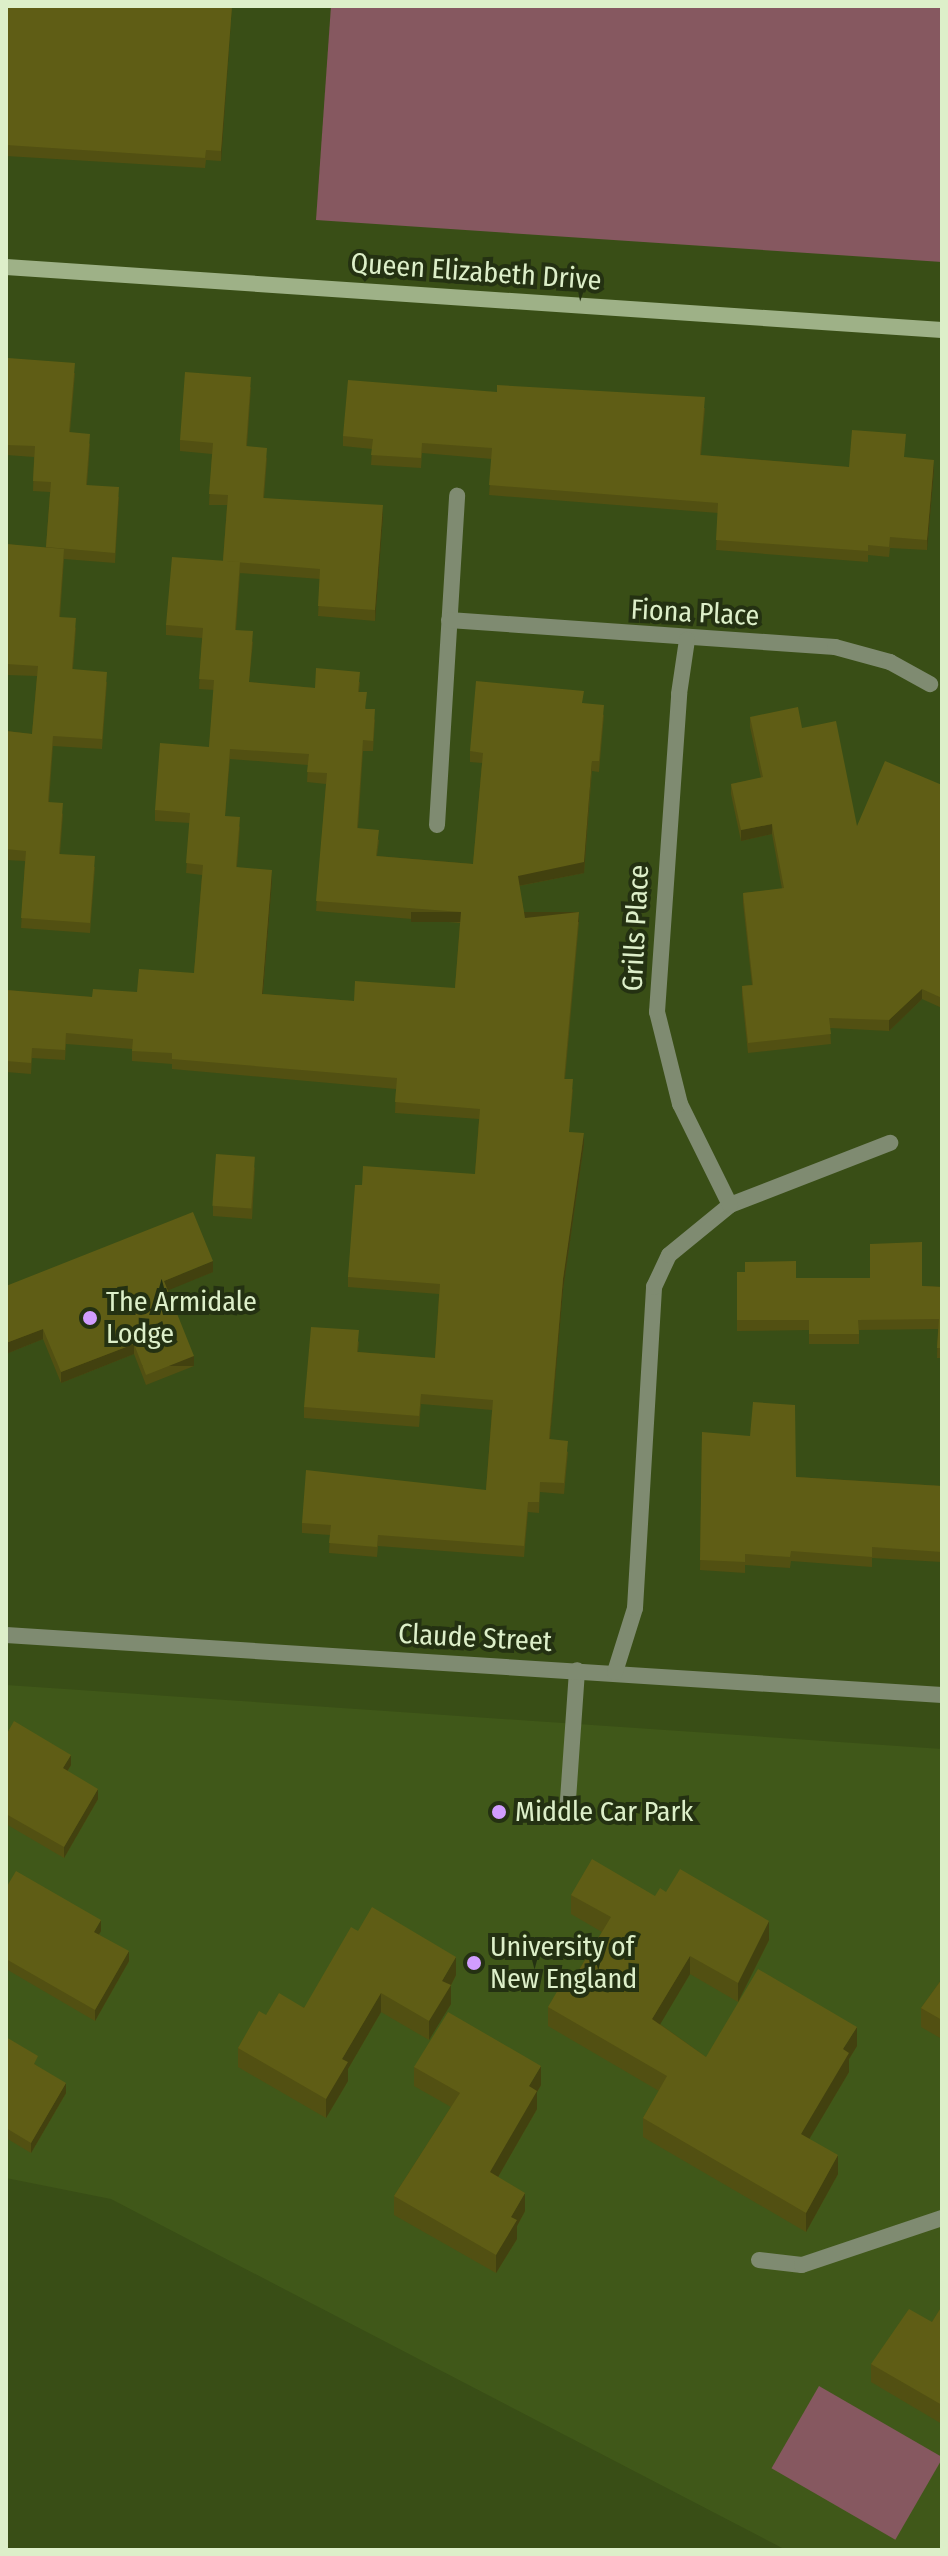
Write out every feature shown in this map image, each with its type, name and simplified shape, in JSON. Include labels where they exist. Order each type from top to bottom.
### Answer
[{"type":"main road","name":"Queen Elizabeth Drive","points":[[6,267],[942,330]]},
{"type":"street","points":[[437,825],[457,496]]},
{"type":"street","name":"Fiona Place","points":[[449,620],[687,640],[835,647],[890,662],[930,684]]},
{"type":"street","name":"Grills Place","points":[[687,640],[657,1012],[680,1104],[730,1205]]},
{"type":"street","points":[[615,1672],[635,1608],[654,1287],[669,1255],[730,1205],[890,1143]]},
{"type":"street","name":"Claude Street","points":[[6,1635],[942,1695]]},
{"type":"street","points":[[567,1814],[577,1670]]},
{"type":"street","points":[[759,2260],[802,2265],[942,2218]]},
{"type":"shaded area","points":[[331,6],[942,6],[942,262],[316,220]]},
{"type":"shaded area","name":"University of New England","points":[[6,1685],[942,1749],[942,2550],[786,2550],[111,2199],[6,2178]]},
{"type":"shaded area","points":[[819,2386],[942,2457],[895,2540],[772,2468]]},
{"type":"building","points":[[6,6],[232,6],[221,151],[206,150],[205,158],[6,145]]},
{"type":"building","points":[[8,358],[75,363],[69,432],[90,434],[86,485],[119,487],[115,553],[46,547],[51,482],[33,481],[35,446],[6,445]]},
{"type":"building","points":[[185,372],[251,377],[246,446],[267,448],[263,498],[383,505],[375,610],[318,606],[320,569],[223,561],[228,495],[209,494],[213,443],[180,440]]},
{"type":"building","points":[[348,380],[497,392],[497,385],[705,397],[700,455],[849,467],[852,430],[906,434],[904,457],[934,460],[927,540],[890,537],[889,547],[868,545],[868,551],[716,540],[718,503],[489,485],[492,448],[422,443],[421,458],[371,455],[373,439],[343,436]]},
{"type":"building","points":[[6,544],[64,549],[59,617],[76,618],[72,669],[107,672],[102,739],[53,736],[48,802],[63,803],[59,854],[95,856],[90,923],[21,918],[26,851],[6,849],[6,731],[32,734],[38,666],[6,664]]},
{"type":"building","points":[[172,557],[240,562],[235,630],[253,631],[249,682],[315,688],[316,668],[360,672],[358,692],[367,692],[365,709],[375,709],[373,741],[363,740],[357,828],[379,830],[376,856],[473,864],[483,753],[470,751],[476,681],[584,691],[582,703],[604,705],[599,761],[592,761],[584,862],[518,876],[525,918],[579,912],[564,1079],[573,1079],[569,1132],[584,1133],[563,1279],[549,1439],[568,1441],[564,1483],[540,1482],[539,1502],[528,1502],[524,1546],[378,1535],[377,1547],[329,1543],[331,1525],[302,1523],[306,1470],[486,1490],[493,1400],[421,1394],[419,1416],[304,1407],[311,1327],[359,1330],[357,1352],[435,1358],[440,1284],[348,1277],[355,1185],[362,1185],[363,1166],[475,1174],[480,1109],[395,1102],[397,1078],[172,1059],[172,1053],[132,1051],[133,1039],[66,1033],[65,1050],[32,1048],[31,1063],[6,1061],[6,990],[92,997],[93,989],[137,992],[139,969],[194,973],[203,865],[186,863],[190,813],[155,810],[160,743],[209,747],[214,680],[199,679],[203,628],[166,625]],"holes":[[[230,749],[309,754],[307,772],[327,773],[316,901],[461,912],[455,988],[355,981],[354,1001],[262,994],[272,870],[236,867],[240,817],[225,816]]]},
{"type":"building","points":[[798,707],[802,728],[836,721],[857,826],[885,761],[942,785],[942,998],[922,989],[889,1020],[829,1018],[831,1034],[748,1043],[742,986],[753,985],[743,893],[784,888],[772,824],[741,830],[731,784],[763,777],[750,717]]},
{"type":"building","points":[[216,1154],[255,1157],[251,1209],[212,1206]]},
{"type":"building","name":"The Armidale Lodge","points":[[193,1212],[213,1261],[164,1281],[194,1356],[146,1375],[134,1344],[61,1372],[43,1329],[6,1343],[6,1286]]},
{"type":"building","points":[[922,1242],[922,1286],[942,1287],[942,1348],[937,1348],[939,1319],[858,1320],[859,1334],[809,1334],[809,1320],[737,1320],[737,1272],[745,1272],[745,1262],[796,1261],[796,1278],[870,1278],[870,1244]]},
{"type":"building","points":[[753,1402],[795,1405],[796,1477],[942,1486],[942,1552],[872,1547],[872,1557],[791,1551],[790,1557],[745,1554],[745,1562],[700,1560],[702,1432],[750,1436]]},
{"type":"building","points":[[14,1721],[71,1755],[63,1768],[98,1789],[64,1847],[6,1814],[6,1735]]},
{"type":"building","points":[[592,1859],[655,1896],[660,1888],[666,1892],[680,1869],[769,1921],[738,1983],[690,1956],[652,2019],[706,2057],[758,1969],[857,2027],[843,2049],[849,2053],[801,2134],[838,2155],[806,2213],[643,2118],[667,2076],[548,2007],[569,1971],[576,1975],[611,1917],[571,1895]]},
{"type":"building","points":[[16,1871],[101,1920],[94,1932],[129,1951],[95,2010],[6,1959],[6,1888]]},
{"type":"building","points":[[372,1907],[456,1957],[442,1981],[451,1985],[429,2021],[381,1993],[342,2059],[348,2062],[326,2099],[238,2048],[259,2011],[266,2015],[279,1993],[304,2008],[351,1927],[358,1931]]},
{"type":"building","points":[[942,1979],[942,2020],[921,2008]]},
{"type":"building","points":[[448,2012],[541,2066],[529,2086],[537,2091],[490,2172],[525,2193],[511,2217],[517,2220],[496,2255],[394,2196],[460,2093],[414,2067]]},
{"type":"building","points":[[6,2037],[38,2056],[34,2064],[66,2083],[31,2143],[6,2128]]},
{"type":"building","points":[[942,2306],[942,2405],[871,2364],[909,2309],[932,2322]]},
{"type":"place","name":"The Armidale Lodge","points":[[90,1318]]},
{"type":"place","name":"Middle Car Park","points":[[499,1812]]},
{"type":"place","name":"University of New England","points":[[474,1963]]}]
